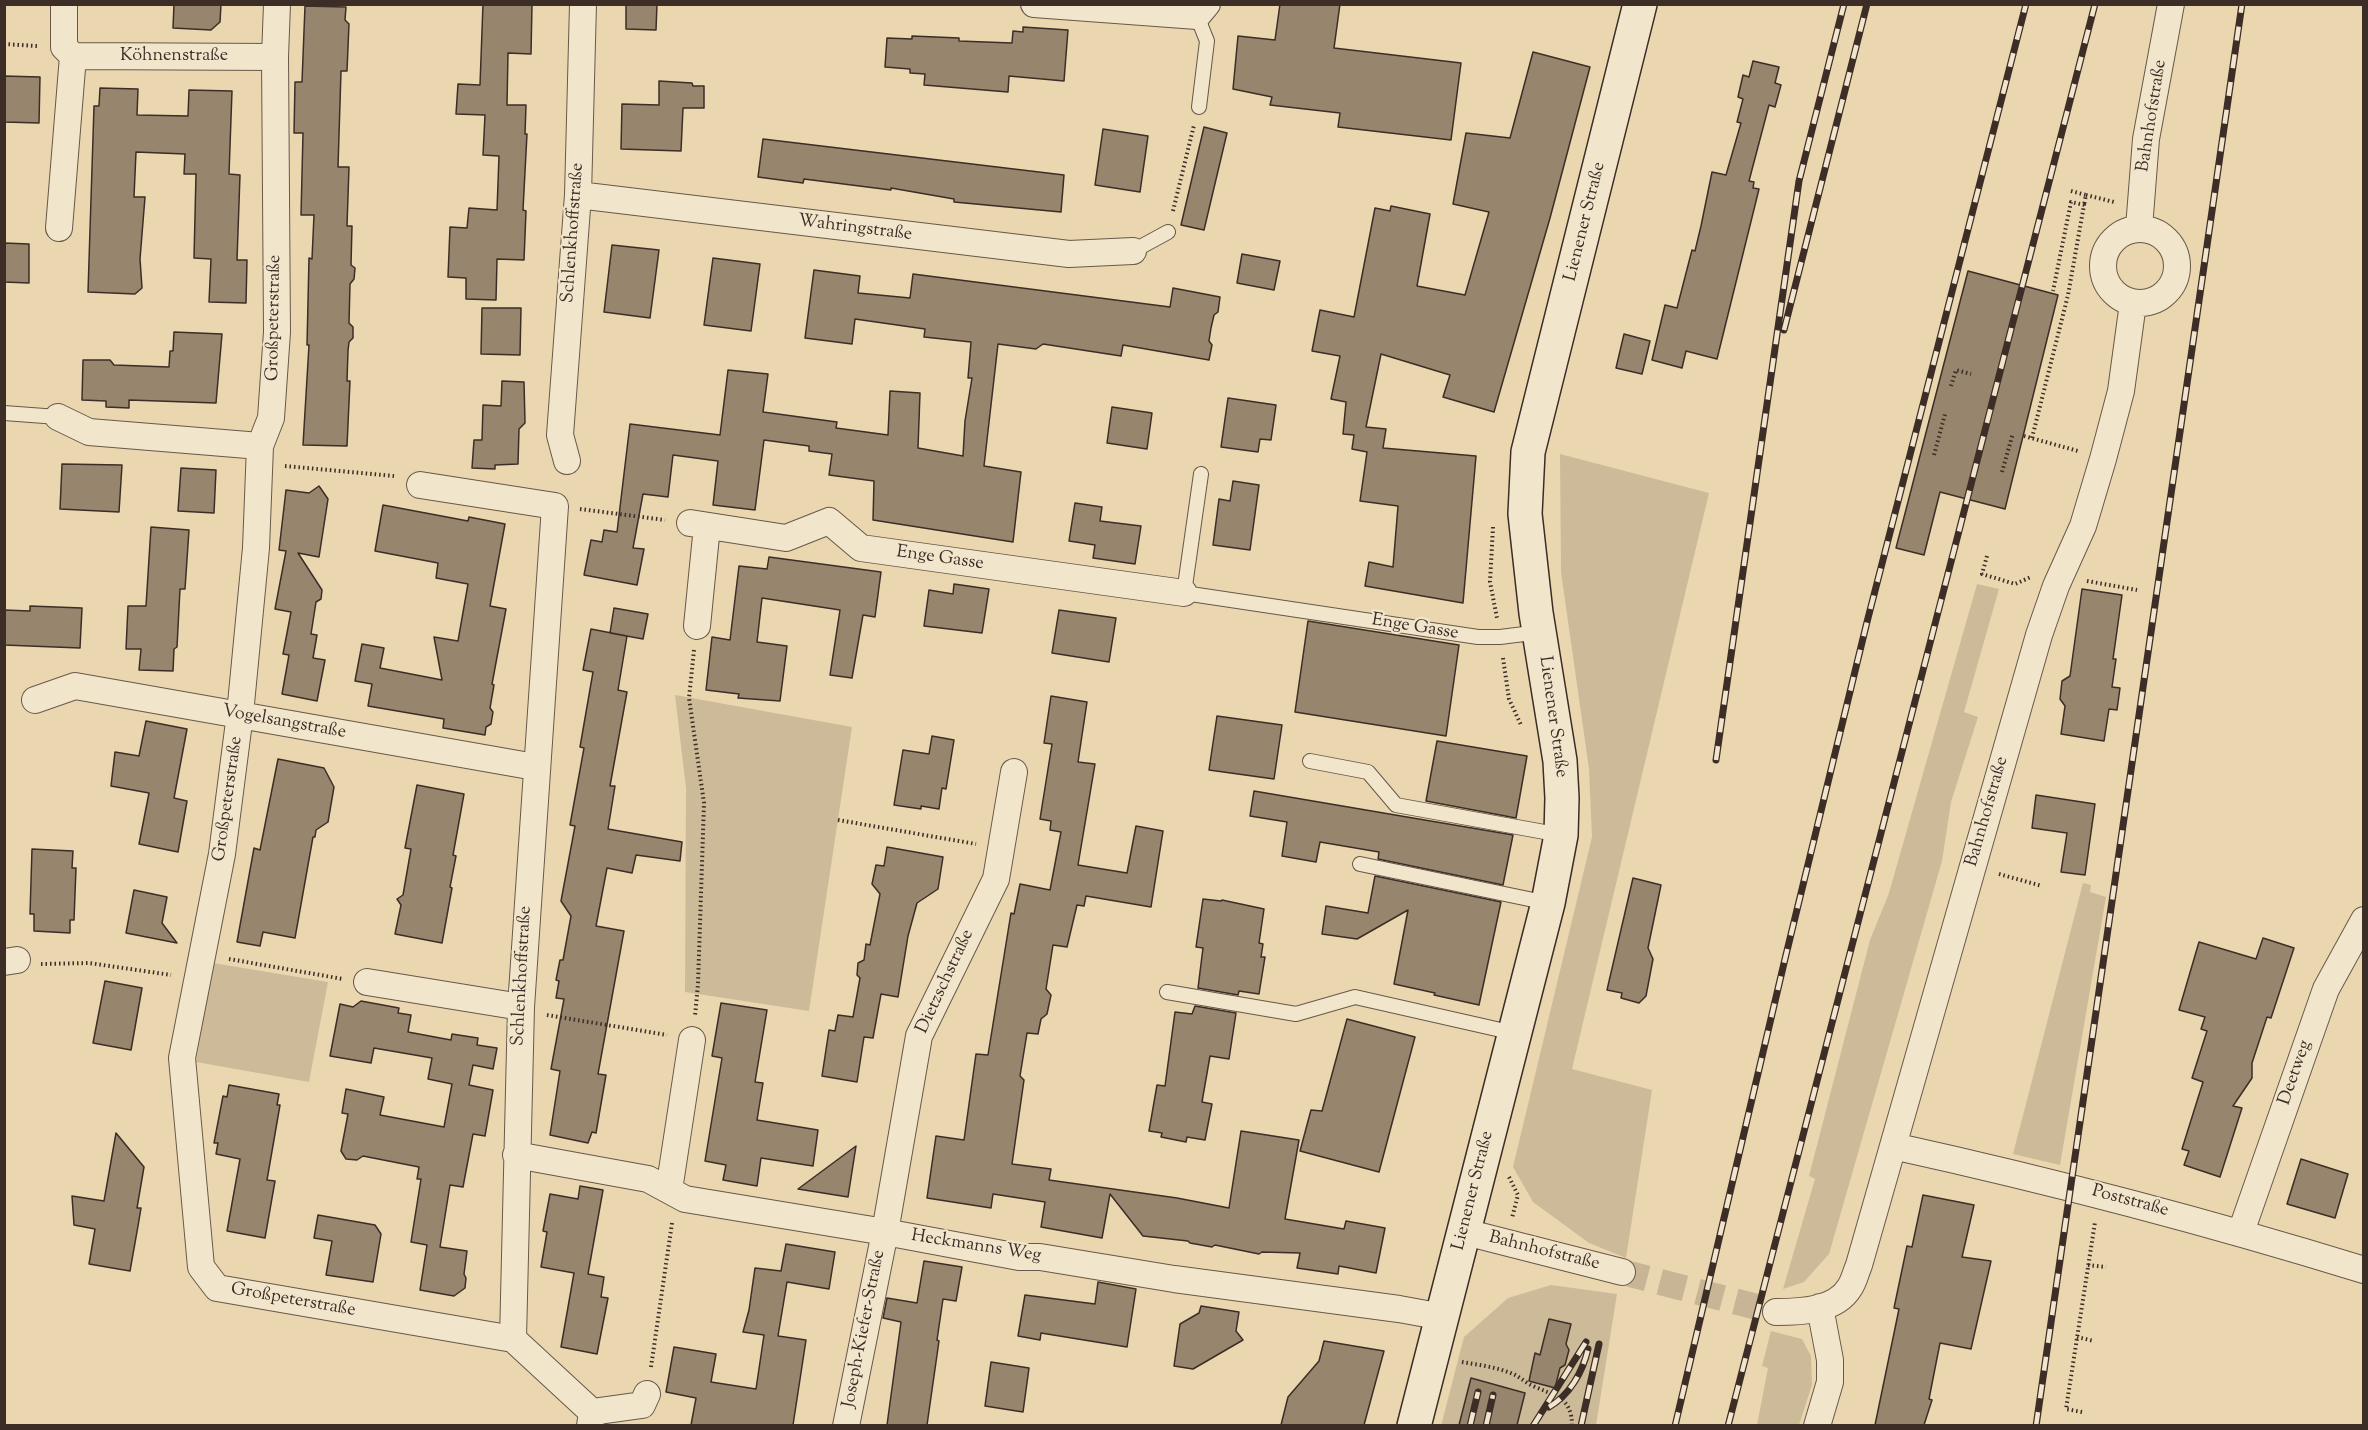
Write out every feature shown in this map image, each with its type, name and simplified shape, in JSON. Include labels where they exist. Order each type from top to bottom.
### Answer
[{"type":"street","points":[[59,228],[73,56],[64,47],[64,4]]},
{"type":"street","name":"Großpeterstraße","points":[[277,4],[275,57],[277,332],[271,418],[260,454],[256,548],[240,714],[222,854],[182,1058],[201,1268],[218,1288],[513,1340]]},
{"type":"street","name":"Schlenkhoffstraße","points":[[567,461],[560,435],[578,195],[583,4]]},
{"type":"street","points":[[1034,4],[1202,10]]},
{"type":"street","name":"Lienener Straße","points":[[1414,1425],[1548,903],[1561,835],[1560,761],[1525,514],[1528,452],[1640,4]]},
{"type":"street","name":"Bahnhofstraße","points":[[2139,228],[2146,140],[2171,4]]},
{"type":"street","name":"Köhnenstraße","points":[[73,56],[275,57]]},
{"type":"street","name":"Wahringstraße","points":[[578,195],[1069,254],[1133,252]]},
{"type":"street","points":[[2139,228],[2153,231],[2165,238],[2173,249],[2177,263],[2176,277],[2170,289],[2159,298],[2146,303],[2133,303],[2111,291],[2102,268],[2103,256],[2117,236],[2139,228]]},
{"type":"street","name":"Bahnhofstraße","points":[[1776,1312],[1800,1312],[1837,1300],[1850,1289],[1859,1265],[2039,635],[2060,576],[2083,526],[2106,449],[2121,391],[2133,303]]},
{"type":"street","points":[[58,417],[89,432],[260,454]]},
{"type":"street","points":[[420,485],[555,506]]},
{"type":"street","name":"Schlenkhoffstraße","points":[[513,1340],[521,1007],[535,767],[555,506]]},
{"type":"street","name":"Enge Gasse","points":[[698,525],[786,538],[829,521],[861,548],[1184,593]]},
{"type":"street","points":[[697,626],[698,525]]},
{"type":"street","name":"Vogelsangstraße","points":[[35,700],[75,686],[535,767]]},
{"type":"street","name":"Dietzschstraße","points":[[885,1232],[919,1036],[996,879],[1014,772]]},
{"type":"street","name":"Deetweg","points":[[2241,1232],[2326,989],[2364,920]]},
{"type":"street","points":[[367,982],[521,1007]]},
{"type":"street","points":[[669,1190],[692,1040]]},
{"type":"street","name":"Poststraße","points":[[1893,1146],[2099,1194],[2241,1232],[2364,1270]]},
{"type":"street","name":"Heckmanns Weg","points":[[516,1155],[648,1179],[685,1199],[885,1232],[1018,1257],[1040,1257],[1174,1279],[1400,1309],[1443,1317]]},
{"type":"street","name":"Joseph-Kiefer-Straße","points":[[846,1425],[885,1232]]},
{"type":"street","name":"Bahnhofstraße","points":[[1465,1232],[1622,1272]]},
{"type":"street","points":[[1816,1425],[1830,1382],[1830,1360],[1820,1307]]},
{"type":"street","points":[[513,1340],[591,1419],[642,1405],[647,1394]]},
{"type":"lane","points":[[1199,107],[1207,41],[1202,10]]},
{"type":"lane","points":[[1133,252],[1168,232]]},
{"type":"lane","points":[[4,414],[58,417]]},
{"type":"lane","points":[[1184,593],[1201,474]]},
{"type":"lane","name":"Enge Gasse","points":[[1184,593],[1478,637],[1500,638],[1540,632]]},
{"type":"lane","points":[[1310,761],[1368,772],[1396,805],[1561,835]]},
{"type":"lane","points":[[1360,864],[1548,903]]},
{"type":"lane","points":[[1167,992],[1296,1014],[1355,997],[1514,1033]]},
{"type":"path","points":[[1168,232],[1199,107]]},
{"type":"path","points":[[2071,191],[2111,201]]},
{"type":"path","points":[[2032,438],[2068,295],[2086,195]]},
{"type":"path","points":[[2053,291],[2071,202],[2084,205]]},
{"type":"path","points":[[1951,386],[1956,370],[1971,374]]},
{"type":"path","points":[[1934,454],[1945,414]]},
{"type":"path","points":[[2002,472],[2013,433]]},
{"type":"path","points":[[2024,436],[2079,452]]},
{"type":"path","points":[[260,454],[404,477],[420,485]]},
{"type":"path","points":[[555,506],[698,525]]},
{"type":"path","points":[[1987,556],[1982,574],[2015,584]]},
{"type":"path","points":[[2060,576],[2137,590]]},
{"type":"path","points":[[697,626],[689,698],[704,803],[698,984]]},
{"type":"path","points":[[838,820],[1001,848]]},
{"type":"path","points":[[1972,867],[2042,886]]},
{"type":"path","points":[[202,954],[367,982]]},
{"type":"path","points":[[11,961],[29,964],[89,963],[197,979]]},
{"type":"path","points":[[521,1007],[543,1014],[692,1040]]},
{"type":"path","points":[[647,1394],[674,1211],[669,1190]]},
{"type":"path","points":[[2082,1412],[2067,1409],[2099,1194]]},
{"type":"path","points":[[2088,1265],[2106,1267]]},
{"type":"path","points":[[2077,1337],[2094,1341]]},
{"type":"path","points":[[1433,1354],[1500,1370],[1521,1378],[1534,1387],[1553,1393],[1567,1406],[1572,1415],[1572,1425]]},
{"type":"shaded area","points":[[1560,454],[1709,493],[1572,1069],[1652,1090],[1626,1258],[1589,1243],[1533,1202],[1513,1167],[1592,837],[1589,769],[1561,572]]},
{"type":"shaded area","points":[[1977,584],[1999,589],[1964,712],[1978,717],[1951,802],[1942,861],[1829,1254],[1804,1282],[1783,1289],[1815,1179],[1809,1176],[1870,940],[1889,893]]},
{"type":"shaded area","points":[[675,695],[852,727],[809,1011],[685,992],[686,788]]},
{"type":"shaded area","points":[[2083,883],[2091,885],[2090,892],[2106,897],[2060,1165],[2013,1154]]},
{"type":"shaded area","points":[[213,963],[328,982],[309,1082],[196,1062]]},
{"type":"shaded area","points":[[1551,1285],[1617,1294],[1596,1425],[1441,1426],[1464,1337],[1508,1298]]},
{"type":"shaded area","points":[[1771,1331],[1802,1339],[1811,1356],[1812,1385],[1799,1425],[1757,1425],[1768,1368],[1762,1366]]},
{"type":"building","points":[[174,4],[221,4],[220,22],[211,30],[173,28]]},
{"type":"building","points":[[483,4],[532,4],[531,54],[508,53],[507,105],[526,105],[524,260],[497,259],[496,300],[466,299],[466,278],[448,277],[450,227],[467,228],[469,208],[497,210],[499,156],[483,155],[485,115],[456,114],[458,84],[480,85]]},
{"type":"building","points":[[626,4],[657,4],[656,30],[626,29]]},
{"type":"building","points":[[1280,4],[1340,4],[1334,48],[1461,63],[1451,140],[1338,127],[1340,113],[1270,105],[1272,97],[1233,89],[1238,36],[1275,40]]},
{"type":"building","points":[[305,6],[346,7],[345,20],[349,24],[347,71],[341,71],[338,167],[349,167],[347,226],[352,226],[351,265],[355,268],[354,279],[350,284],[349,323],[353,327],[353,338],[349,342],[348,351],[347,381],[350,381],[347,446],[303,445],[309,345],[307,345],[309,258],[312,259],[314,215],[301,215],[303,133],[294,133],[295,82],[302,82]]},
{"type":"building","points":[[1023,27],[1068,30],[1064,81],[1009,76],[1008,92],[924,85],[925,74],[910,73],[910,69],[885,67],[887,38],[912,39],[912,36],[1012,43],[1013,31],[1023,32]]},
{"type":"building","points":[[1533,52],[1590,67],[1550,218],[1494,412],[1443,397],[1450,375],[1381,354],[1366,427],[1386,429],[1383,448],[1476,456],[1463,603],[1365,586],[1369,562],[1393,567],[1398,506],[1360,501],[1367,452],[1352,449],[1354,435],[1343,434],[1346,402],[1331,399],[1340,356],[1312,351],[1320,310],[1354,317],[1375,208],[1390,211],[1391,206],[1430,214],[1417,286],[1465,295],[1489,212],[1453,204],[1466,133],[1510,138]]},
{"type":"building","points":[[1753,61],[1779,67],[1775,83],[1781,85],[1775,107],[1769,105],[1749,181],[1754,182],[1753,188],[1759,189],[1717,359],[1686,351],[1682,368],[1652,360],[1665,305],[1677,308],[1692,250],[1695,251],[1712,172],[1726,175],[1741,123],[1737,122],[1743,99],[1738,97],[1743,75],[1749,77]]},
{"type":"building","points":[[4,76],[40,77],[39,123],[4,122]]},
{"type":"building","points":[[659,81],[704,86],[704,108],[683,108],[681,151],[621,149],[622,104],[659,105]]},
{"type":"building","points":[[100,88],[138,89],[137,115],[188,116],[189,90],[232,91],[229,174],[240,175],[237,260],[247,260],[246,303],[209,302],[211,259],[194,258],[196,174],[184,174],[185,154],[136,152],[134,197],[145,197],[140,259],[142,288],[135,294],[88,292],[94,106],[99,106]]},
{"type":"building","points":[[1204,127],[1227,133],[1204,230],[1181,225]]},
{"type":"building","points":[[1103,129],[1148,136],[1140,192],[1095,185]]},
{"type":"building","points":[[763,139],[1064,175],[1061,212],[954,202],[954,199],[891,188],[891,190],[804,179],[803,183],[758,177]]},
{"type":"building","points":[[4,243],[29,244],[29,283],[4,282]]},
{"type":"building","points":[[612,245],[659,250],[650,318],[604,312]]},
{"type":"building","points":[[1242,254],[1280,261],[1274,290],[1237,283]]},
{"type":"building","points":[[713,258],[760,264],[751,331],[704,325]]},
{"type":"building","points":[[814,270],[860,276],[858,293],[910,298],[913,274],[1170,307],[1173,288],[1220,297],[1218,312],[1214,315],[1211,328],[1209,341],[1212,345],[1209,360],[1123,345],[1121,356],[1043,344],[1036,349],[998,344],[984,466],[1021,472],[1013,542],[873,520],[874,481],[829,475],[832,454],[809,451],[809,446],[764,440],[755,510],[713,505],[718,461],[673,455],[668,497],[643,494],[633,548],[644,549],[637,585],[584,575],[591,540],[602,542],[604,530],[617,532],[630,424],[720,435],[728,370],[768,374],[763,412],[837,422],[836,428],[888,435],[890,391],[920,393],[918,448],[963,456],[965,421],[972,378],[968,378],[971,342],[924,337],[925,329],[855,319],[852,344],[805,338]]},
{"type":"building","points":[[1968,271],[2058,295],[2005,509],[1940,492],[1924,555],[1896,548]]},
{"type":"building","points":[[482,308],[521,308],[520,355],[481,354]]},
{"type":"building","points":[[174,332],[222,334],[216,403],[129,400],[129,408],[106,407],[106,401],[82,400],[83,360],[110,360],[114,365],[169,367]]},
{"type":"building","points":[[1624,334],[1650,341],[1642,374],[1616,368]]},
{"type":"building","points":[[502,381],[524,382],[525,423],[519,429],[518,464],[495,465],[495,469],[472,468],[474,440],[482,440],[483,405],[501,406]]},
{"type":"building","points":[[1228,398],[1276,405],[1271,440],[1260,439],[1258,452],[1221,447]]},
{"type":"building","points":[[1112,407],[1152,413],[1147,449],[1107,443]]},
{"type":"building","points":[[62,464],[122,465],[119,512],[60,509]]},
{"type":"building","points":[[181,468],[216,470],[214,513],[178,511]]},
{"type":"building","points":[[1233,481],[1259,485],[1250,550],[1213,545],[1219,499],[1230,501]]},
{"type":"building","points":[[319,486],[328,499],[319,557],[298,553],[322,590],[321,599],[316,602],[311,634],[317,635],[313,658],[325,660],[317,701],[282,694],[289,655],[283,654],[291,612],[275,609],[286,551],[279,550],[286,490],[309,493]]},
{"type":"building","points":[[1075,503],[1102,507],[1100,521],[1141,526],[1135,564],[1093,558],[1095,545],[1069,541]]},
{"type":"building","points":[[383,505],[468,521],[469,517],[505,524],[490,606],[506,609],[492,684],[494,685],[490,708],[493,712],[491,724],[486,727],[485,735],[443,728],[444,719],[368,706],[372,684],[355,681],[362,644],[384,648],[380,668],[442,680],[434,637],[458,641],[468,584],[436,578],[438,563],[375,551]]},
{"type":"building","points":[[151,527],[189,530],[185,589],[180,589],[177,647],[174,649],[173,671],[139,670],[141,649],[126,649],[128,606],[146,606]]},
{"type":"building","points":[[769,557],[881,572],[875,617],[863,615],[852,678],[830,675],[840,610],[762,598],[757,642],[787,646],[780,701],[738,698],[739,694],[706,690],[712,637],[730,640],[739,566],[767,569]]},
{"type":"building","points":[[954,584],[989,589],[982,633],[924,626],[929,590],[953,594]]},
{"type":"building","points":[[2082,589],[2122,595],[2113,659],[2116,659],[2112,687],[2120,688],[2117,710],[2109,709],[2104,741],[2061,734],[2065,706],[2060,699],[2062,681],[2070,676]]},
{"type":"building","points":[[30,606],[82,608],[80,648],[4,645],[4,610],[30,611]]},
{"type":"building","points":[[614,608],[648,614],[643,639],[610,633]]},
{"type":"building","points":[[1059,610],[1116,618],[1109,662],[1052,653]]},
{"type":"building","points":[[1308,621],[1459,645],[1446,736],[1295,712]]},
{"type":"building","points":[[591,629],[627,636],[618,690],[627,692],[610,786],[615,786],[608,829],[682,842],[680,861],[636,855],[632,873],[607,868],[596,926],[624,931],[598,1074],[606,1075],[596,1133],[592,1132],[588,1143],[550,1135],[560,1071],[551,1069],[564,999],[556,998],[559,981],[556,980],[560,960],[563,960],[571,916],[561,901],[575,826],[570,825],[584,748],[580,747],[593,672],[583,670]]},
{"type":"building","points":[[1051,696],[1087,702],[1078,762],[1095,764],[1078,865],[1127,873],[1136,826],[1163,831],[1151,907],[1086,896],[1084,906],[1077,905],[1067,947],[1053,945],[1046,989],[1051,995],[1047,1014],[1041,1019],[1038,1034],[1027,1033],[1020,1076],[1024,1080],[1012,1164],[1051,1169],[1049,1180],[1177,1198],[1229,1208],[1241,1131],[1299,1140],[1285,1219],[1344,1229],[1346,1221],[1385,1228],[1376,1273],[1339,1266],[1338,1274],[1297,1268],[1300,1253],[1262,1252],[1259,1254],[1215,1245],[1212,1247],[1188,1241],[1143,1236],[1110,1194],[1102,1238],[1041,1227],[1045,1202],[993,1194],[991,1208],[927,1198],[936,1136],[964,1140],[976,1054],[988,1055],[1011,913],[1014,914],[1020,884],[1050,890],[1061,832],[1050,830],[1051,821],[1040,819],[1052,744],[1044,743]]},
{"type":"building","points":[[1217,716],[1282,725],[1274,779],[1209,770]]},
{"type":"building","points":[[146,721],[187,729],[174,798],[187,801],[178,852],[139,844],[149,793],[111,786],[115,752],[139,756]]},
{"type":"building","points":[[932,736],[954,740],[946,789],[942,788],[939,809],[894,805],[903,750],[929,754]]},
{"type":"building","points":[[1437,741],[1527,756],[1516,818],[1426,801]]},
{"type":"building","points":[[278,759],[324,768],[334,787],[328,822],[316,830],[315,837],[313,837],[295,938],[263,932],[260,946],[237,942],[254,848],[260,850]]},
{"type":"building","points":[[417,785],[464,794],[453,855],[456,856],[450,887],[452,888],[442,943],[395,934],[401,905],[397,899],[403,895],[411,849],[405,848]]},
{"type":"building","points":[[1254,791],[1513,835],[1503,885],[1378,859],[1379,852],[1320,842],[1316,862],[1282,856],[1287,822],[1250,816]]},
{"type":"building","points":[[2036,795],[2095,804],[2085,875],[2061,872],[2067,833],[2032,828]]},
{"type":"building","points":[[887,847],[943,857],[938,889],[917,903],[908,936],[898,997],[881,994],[873,1038],[864,1037],[857,1082],[822,1076],[829,1030],[835,1031],[838,1015],[853,1017],[860,978],[857,975],[858,963],[864,960],[866,944],[870,945],[880,894],[872,884],[876,865],[884,866]]},
{"type":"building","points":[[32,849],[73,851],[72,868],[76,868],[74,920],[70,920],[70,933],[34,931],[34,914],[30,914]]},
{"type":"building","points":[[1375,876],[1501,902],[1479,1005],[1394,984],[1408,910],[1357,939],[1322,934],[1326,906],[1368,913]]},
{"type":"building","points":[[1633,878],[1661,885],[1648,948],[1653,959],[1646,996],[1639,1003],[1621,998],[1622,993],[1607,990]]},
{"type":"building","points":[[134,890],[167,897],[162,923],[177,943],[126,933]]},
{"type":"building","points":[[1203,899],[1222,900],[1264,909],[1259,943],[1263,944],[1261,957],[1265,957],[1259,994],[1239,991],[1238,995],[1198,988],[1203,948],[1196,947]]},
{"type":"building","points":[[2263,938],[2294,948],[2271,1018],[2267,1017],[2252,1063],[2252,1078],[2233,1106],[2242,1108],[2220,1177],[2184,1165],[2189,1151],[2182,1149],[2203,1082],[2192,1078],[2207,1031],[2201,1029],[2205,1017],[2179,1010],[2199,942],[2256,959]]},
{"type":"building","points":[[105,981],[142,988],[131,1050],[93,1043]]},
{"type":"building","points":[[361,1001],[399,1008],[398,1013],[411,1015],[408,1032],[451,1040],[452,1034],[478,1038],[477,1045],[497,1048],[493,1069],[473,1065],[469,1085],[493,1090],[485,1136],[473,1134],[463,1187],[450,1185],[440,1247],[467,1251],[465,1288],[454,1296],[420,1290],[427,1245],[411,1242],[421,1179],[417,1179],[419,1167],[363,1156],[357,1160],[346,1159],[341,1151],[348,1114],[342,1113],[346,1089],[384,1097],[380,1115],[444,1127],[452,1084],[428,1079],[432,1058],[374,1048],[371,1063],[330,1056],[340,1004],[353,1007]]},
{"type":"building","points":[[721,1003],[767,1010],[755,1082],[763,1083],[757,1120],[818,1130],[813,1166],[761,1158],[757,1186],[723,1180],[726,1165],[705,1161],[722,1058],[712,1056]]},
{"type":"building","points":[[1195,1006],[1236,1013],[1229,1059],[1210,1056],[1202,1102],[1212,1104],[1205,1140],[1187,1137],[1186,1142],[1161,1137],[1162,1133],[1149,1131],[1157,1085],[1165,1086],[1175,1012],[1192,1014]]},
{"type":"building","points":[[1347,1019],[1415,1037],[1379,1172],[1300,1151],[1311,1110],[1322,1111]]},
{"type":"building","points":[[229,1085],[279,1094],[277,1105],[280,1105],[267,1180],[275,1181],[265,1238],[227,1231],[240,1159],[216,1154],[218,1143],[214,1143],[223,1096],[227,1097]]},
{"type":"building","points":[[116,1133],[144,1167],[137,1208],[141,1208],[130,1271],[89,1264],[95,1229],[74,1225],[72,1196],[104,1201]]},
{"type":"building","points":[[856,1146],[848,1197],[798,1189]]},
{"type":"building","points":[[2301,1159],[2348,1174],[2335,1218],[2287,1204]]},
{"type":"building","points":[[580,1186],[603,1190],[588,1274],[604,1277],[601,1297],[608,1298],[597,1354],[561,1347],[574,1273],[541,1267],[547,1232],[543,1231],[550,1194],[578,1199]]},
{"type":"building","points":[[1923,1195],[1974,1205],[1962,1257],[1991,1261],[1971,1349],[1940,1343],[1929,1399],[1932,1400],[1924,1425],[1875,1425],[1899,1309],[1894,1308],[1907,1246],[1912,1247]]},
{"type":"building","points":[[318,1215],[375,1225],[381,1234],[373,1282],[326,1275],[332,1241],[314,1238]]},
{"type":"building","points":[[786,1244],[835,1252],[829,1289],[787,1282],[778,1336],[806,1340],[793,1425],[691,1425],[696,1398],[666,1392],[674,1347],[716,1354],[711,1382],[756,1389],[764,1335],[743,1332],[749,1310],[755,1268],[781,1271]]},
{"type":"building","points":[[924,1261],[962,1267],[956,1301],[943,1299],[927,1425],[887,1425],[901,1322],[883,1318],[887,1298],[917,1303]]},
{"type":"building","points":[[1098,1282],[1136,1289],[1127,1347],[1041,1333],[1040,1340],[1018,1336],[1025,1295],[1095,1304]]},
{"type":"building","points":[[1201,1306],[1239,1312],[1236,1331],[1243,1340],[1193,1369],[1174,1366],[1180,1324],[1199,1313]]},
{"type":"building","points":[[1549,1319],[1571,1324],[1566,1344],[1569,1350],[1565,1365],[1560,1368],[1555,1388],[1529,1381],[1535,1353],[1540,1355]]},
{"type":"building","points":[[1324,1341],[1384,1351],[1364,1425],[1281,1425],[1288,1397],[1319,1361]]},
{"type":"building","points":[[991,1362],[1029,1368],[1023,1412],[985,1406]]},
{"type":"building","points":[[1471,1378],[1525,1393],[1517,1425],[1459,1425]]},
{"type":"tunnel","points":[[1622,1272],[1776,1312]]},
{"type":"railway","points":[[1716,760],[1799,181],[1844,4]]},
{"type":"railway","points":[[1784,330],[1867,4]]},
{"type":"railway","points":[[1675,1426],[1867,622],[2026,4]]},
{"type":"railway","points":[[1728,1426],[2095,4]]},
{"type":"railway","points":[[2036,1426],[2242,4]]},
{"type":"railway","points":[[1533,1426],[1586,1342]]},
{"type":"railway","points":[[1581,1426],[1599,1344]]},
{"type":"railway","points":[[1549,1407],[1563,1396],[1574,1382],[1583,1366],[1588,1349]]},
{"type":"railway","points":[[1470,1426],[1478,1392]]},
{"type":"railway","points":[[1486,1426],[1493,1395]]}]
